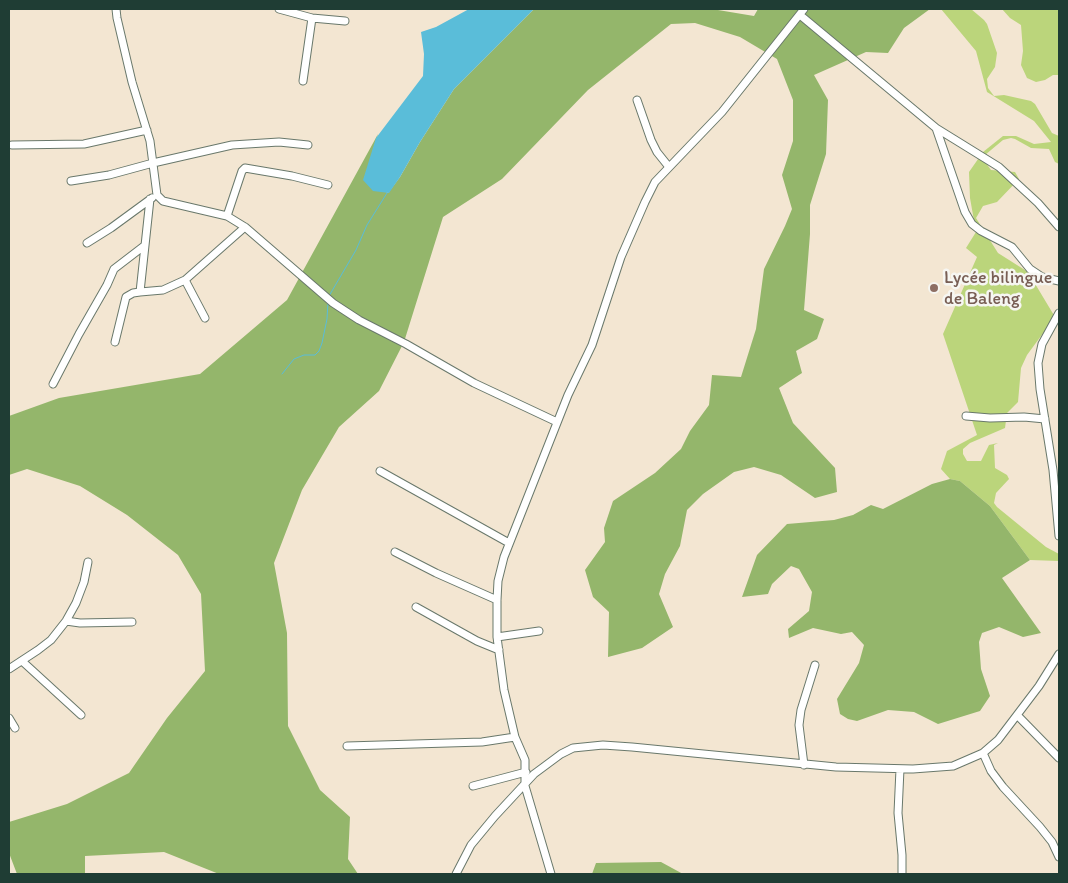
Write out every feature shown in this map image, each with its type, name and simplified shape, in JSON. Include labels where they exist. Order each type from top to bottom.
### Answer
[{"type":"street","points":[[116,9],[132,82],[148,130],[157,195],[163,201],[227,216],[245,227],[333,303],[359,320],[406,344],[474,383],[557,422]]},
{"type":"street","points":[[279,9],[312,18],[345,21]]},
{"type":"street","points":[[551,874],[525,786],[525,760],[515,737],[504,690],[498,636],[498,582],[509,543],[557,422],[592,345],[621,257],[645,202],[656,182],[722,112],[802,12],[936,128],[999,167],[1038,203],[1059,227]]},
{"type":"street","points":[[303,81],[312,18]]},
{"type":"street","points":[[637,100],[651,140],[669,167]]},
{"type":"street","points":[[936,128],[965,212],[972,224],[981,231],[1012,247],[1030,269],[1042,276],[1059,281]]},
{"type":"street","points":[[12,145],[84,144],[148,130]]},
{"type":"street","points":[[71,181],[109,175],[232,145],[279,142],[308,145]]},
{"type":"street","points":[[227,216],[242,171],[245,168],[292,176],[328,185]]},
{"type":"street","points":[[87,243],[157,195]]},
{"type":"street","points":[[140,292],[150,199]]},
{"type":"street","points":[[115,342],[126,298],[133,293],[163,290],[185,280],[245,227]]},
{"type":"street","points":[[53,384],[114,269],[144,246]]},
{"type":"street","points":[[185,280],[205,318]]},
{"type":"street","points":[[1059,313],[1042,344],[1038,363],[1044,419],[1053,470],[1059,536]]},
{"type":"street","points":[[966,416],[1044,419]]},
{"type":"street","points":[[380,471],[509,543]]},
{"type":"street","points":[[395,552],[436,573],[497,600]]},
{"type":"street","points":[[9,669],[51,640],[66,621],[84,582],[88,562]]},
{"type":"street","points":[[416,606],[477,641],[499,650]]},
{"type":"street","points":[[66,621],[80,623],[132,622]]},
{"type":"street","points":[[498,636],[538,631]]},
{"type":"street","points":[[456,874],[471,845],[534,774],[561,754],[573,748],[603,745],[836,768],[900,769],[953,766],[982,753],[998,740],[1018,716],[1059,654]]},
{"type":"street","points":[[22,661],[81,715]]},
{"type":"street","points":[[804,765],[799,725],[801,710],[815,665]]},
{"type":"street","points":[[1018,716],[1059,758]]},
{"type":"street","points":[[9,718],[15,728]]},
{"type":"street","points":[[347,746],[482,742],[515,737]]},
{"type":"street","points":[[982,753],[1003,786],[1052,842],[1059,857]]},
{"type":"street","points":[[900,769],[898,814],[902,874]]},
{"type":"street","points":[[473,786],[526,772]]},
{"type":"green space","points":[[712,9],[754,16],[758,9],[930,9],[904,28],[888,53],[866,52],[814,75],[828,100],[826,154],[810,205],[810,234],[804,310],[824,319],[817,339],[796,351],[802,373],[779,388],[793,423],[835,468],[837,492],[815,498],[781,475],[754,467],[734,472],[703,494],[687,510],[680,546],[665,574],[659,594],[673,627],[642,648],[608,657],[609,612],[593,597],[585,570],[605,542],[604,528],[613,501],[655,473],[681,449],[690,431],[709,405],[712,375],[741,377],[756,329],[764,269],[792,209],[782,175],[793,141],[793,100],[777,59],[740,37],[695,23],[671,24],[588,90],[502,179],[443,217],[404,342],[379,391],[339,427],[302,490],[274,563],[287,633],[288,726],[320,790],[350,817],[348,859],[358,874],[219,874],[164,852],[85,856],[85,874],[17,874],[9,853],[9,822],[67,804],[129,773],[167,718],[205,671],[201,594],[178,555],[127,515],[80,486],[27,469],[9,475],[9,416],[59,398],[200,374],[287,300],[378,134],[364,180],[388,193],[400,177],[454,89],[533,10]]},
{"type":"green space","points":[[941,9],[971,9],[984,20],[997,53],[995,67],[987,79],[988,88],[994,96],[1004,95],[1031,101],[1035,104],[1052,133],[1059,136],[1059,164],[1055,162],[1049,149],[1031,148],[1011,138],[1003,140],[985,155],[983,159],[991,170],[1015,172],[1019,179],[997,202],[983,206],[976,218],[998,253],[1028,272],[1055,317],[1027,355],[1021,368],[1018,402],[1007,413],[1005,428],[970,443],[963,449],[963,454],[967,461],[981,461],[989,445],[998,443],[994,445],[995,468],[1007,475],[1009,479],[996,493],[994,503],[1046,547],[1059,554],[1059,561],[1030,560],[990,506],[960,481],[950,479],[941,469],[947,451],[977,435],[943,334],[977,257],[966,248],[976,232],[970,198],[969,172],[983,152],[1003,136],[1016,136],[1034,144],[1051,142],[1034,121],[987,92],[976,51]]},
{"type":"green space","points":[[1002,9],[1059,9],[1059,75],[1053,75],[1045,80],[1036,82],[1027,78],[1021,65],[1023,51],[1021,25],[1010,18]]},
{"type":"green space","points":[[950,479],[960,481],[990,506],[1030,560],[1002,578],[1041,633],[1023,637],[999,627],[982,633],[979,642],[981,669],[990,696],[980,711],[938,724],[914,712],[888,710],[857,721],[848,719],[840,714],[837,699],[859,663],[864,645],[852,632],[841,634],[813,628],[789,638],[788,629],[809,611],[812,592],[799,569],[791,566],[772,584],[768,594],[742,597],[757,555],[787,524],[834,520],[853,515],[871,505],[883,509],[932,484]]},
{"type":"green space","points":[[661,862],[683,874],[592,874],[596,863]]},
{"type":"water","points":[[469,9],[545,9],[533,10],[454,89],[389,193],[373,191],[363,180],[376,138],[423,76],[424,54],[421,32],[436,27]]},
{"type":"waterway","points":[[329,296],[356,250],[367,225],[387,193]]},
{"type":"waterway","points":[[282,374],[294,359],[304,355],[315,355],[319,351],[327,319],[328,302]]},
{"type":"place","name":"Lycée bilingue de Baleng","points":[[934,288]]}]
